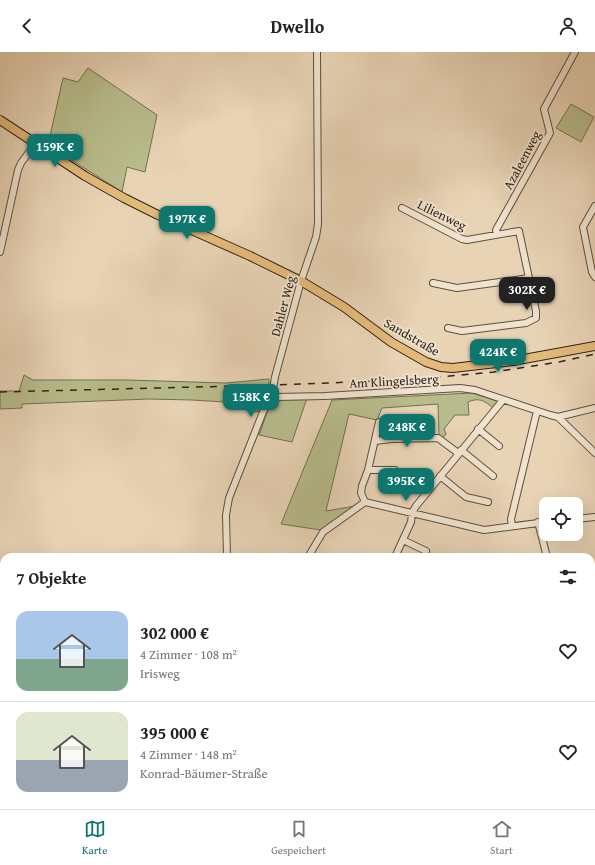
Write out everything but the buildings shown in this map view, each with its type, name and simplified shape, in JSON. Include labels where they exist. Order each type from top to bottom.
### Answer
[{"type":"main road","name":"Sandstraße","points":[[0,120],[85,176],[129,201],[301,281],[344,307],[426,362],[441,367],[453,368],[513,361],[595,346]]},
{"type":"street","name":"Dahler Weg","points":[[228,553],[226,514],[229,498],[263,412],[272,395],[275,377],[301,281],[316,237],[318,224],[317,52]]},
{"type":"street","name":"Azaleenweg","points":[[497,234],[496,230],[550,133],[544,109],[575,52]]},
{"type":"street","points":[[0,252],[18,170],[35,144]]},
{"type":"street","points":[[595,206],[583,227],[592,272],[595,277]]},
{"type":"street","name":"Lilienweg","points":[[402,208],[462,239],[467,240],[519,231],[529,278]]},
{"type":"street","points":[[433,283],[456,288],[529,278],[536,311],[536,318],[532,321],[462,331],[448,328]]},
{"type":"street","name":"Am Klingelsberg","points":[[272,395],[276,397],[325,396],[460,388],[475,390],[537,411],[558,416]]},
{"type":"street","points":[[397,553],[411,522],[412,513],[433,484],[503,400]]},
{"type":"street","points":[[558,416],[595,408]]},
{"type":"street","points":[[512,526],[511,519],[537,411]]},
{"type":"street","points":[[558,416],[595,453]]},
{"type":"street","points":[[365,502],[361,493],[362,486],[368,470],[379,422]]},
{"type":"street","points":[[478,429],[499,446]]},
{"type":"street","points":[[375,441],[438,438],[493,476]]},
{"type":"street","points":[[368,470],[395,470]]},
{"type":"street","points":[[402,472],[421,476],[433,484]]},
{"type":"street","points":[[440,476],[466,497],[488,502]]},
{"type":"street","points":[[310,553],[323,532],[365,502],[484,530],[538,522],[546,553]]},
{"type":"street","points":[[583,518],[595,517]]},
{"type":"street","points":[[403,540],[426,551]]},
{"type":"green space","points":[[88,68],[157,115],[145,172],[127,167],[122,192],[48,145],[63,78],[78,82]]},
{"type":"green space","points":[[571,104],[594,117],[581,142],[556,128]]},
{"type":"green space","points":[[24,375],[33,380],[127,380],[226,383],[269,379],[269,396],[261,411],[256,412],[225,402],[149,399],[22,404],[22,408],[0,409],[0,391],[19,391]]},
{"type":"green space","points":[[472,393],[498,401],[493,408],[482,400],[468,402],[469,415],[455,415],[444,429],[446,434],[442,439],[438,436],[438,404],[382,408],[377,420],[349,414],[326,511],[355,506],[321,530],[281,524],[332,400]]},
{"type":"green space","points":[[307,398],[292,442],[259,435],[272,399]]},
{"type":"railway","points":[[0,392],[405,380],[494,372],[559,362],[595,354]]}]
